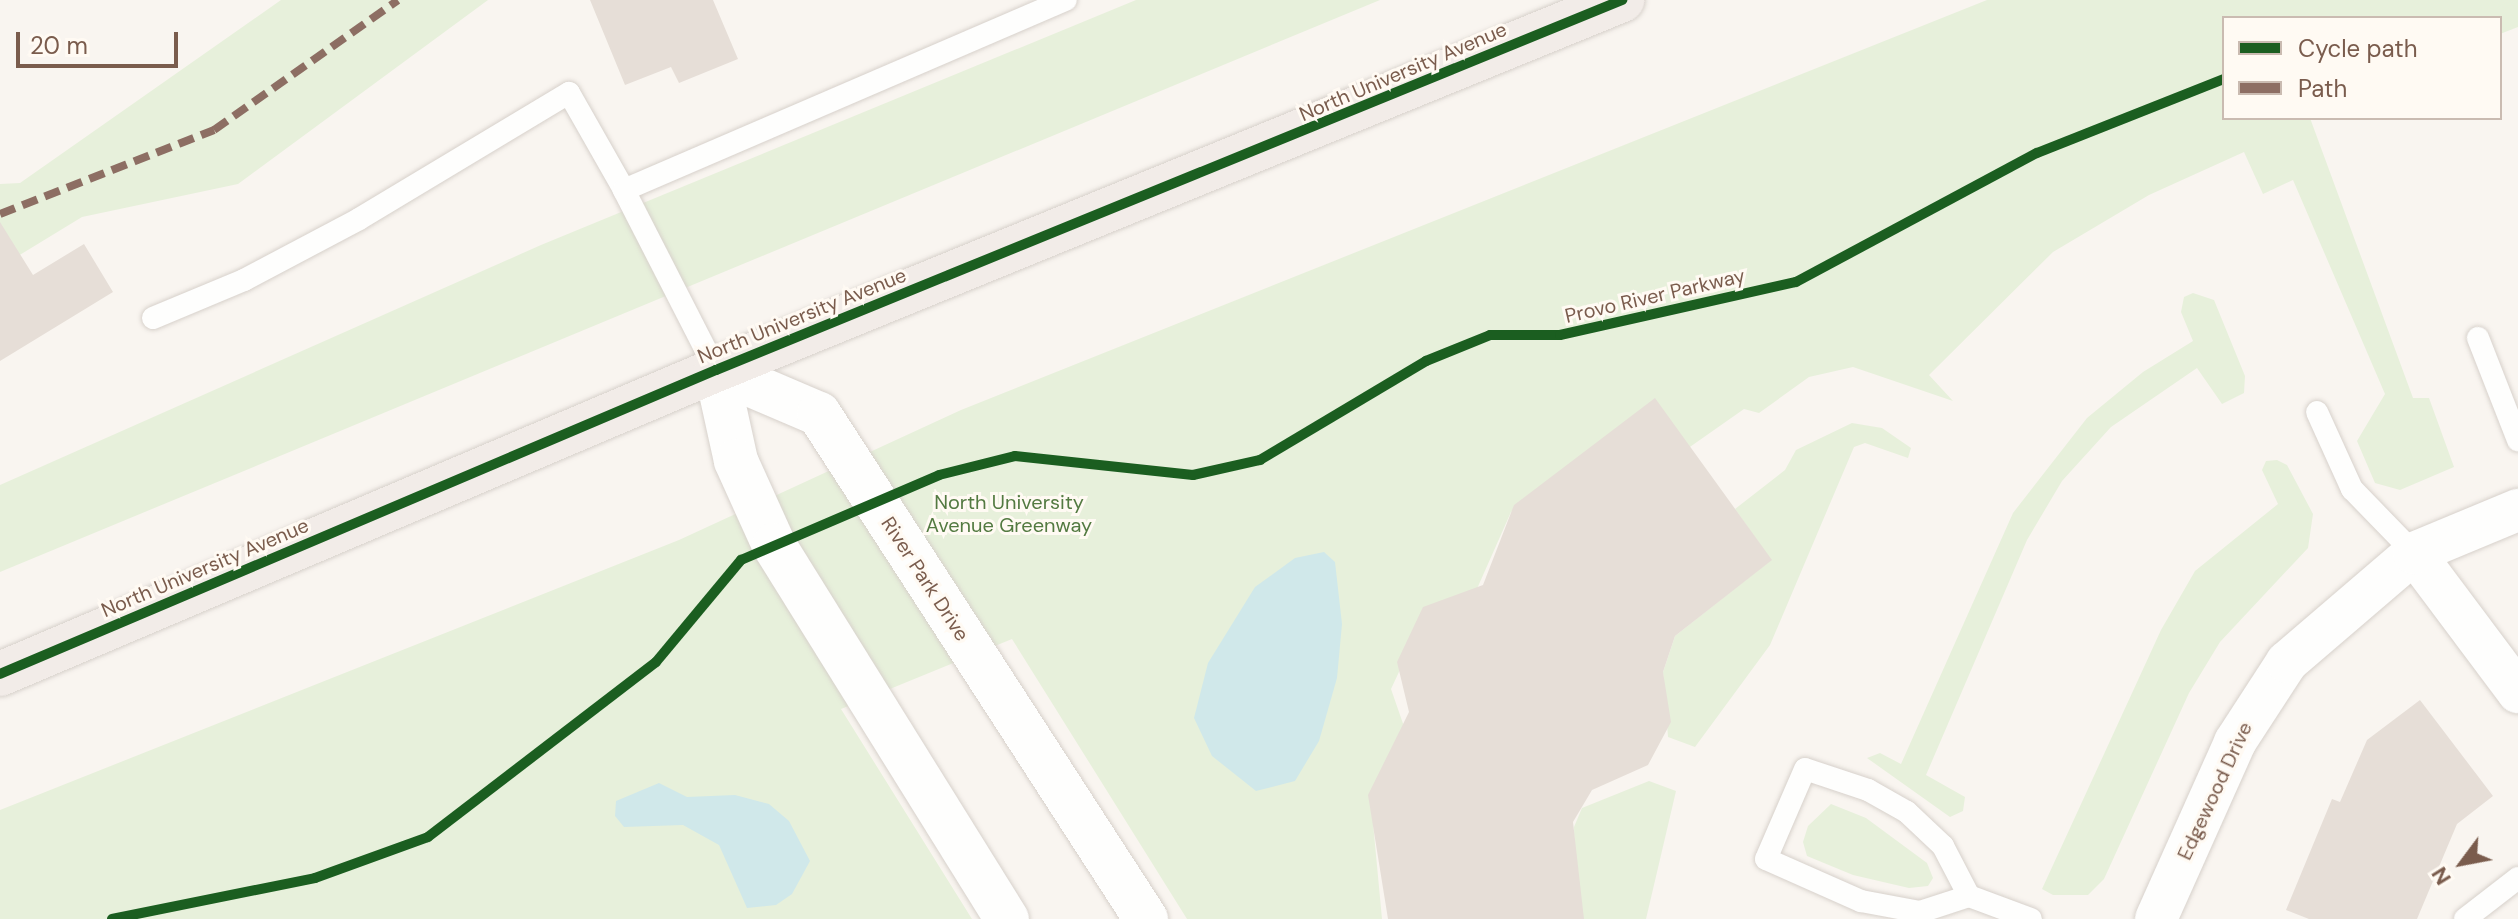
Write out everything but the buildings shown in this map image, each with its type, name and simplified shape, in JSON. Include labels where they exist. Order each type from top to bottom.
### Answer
[{"type":"highway","name":"North University Avenue","points":[[0,674],[716,370],[1622,0]]},
{"type":"street","points":[[716,370],[736,461],[774,545],[1007,919]]},
{"type":"street","name":"River Park Drive","points":[[716,370],[819,414],[1146,919]]},
{"type":"street","name":"Edgewood Drive","points":[[2156,919],[2257,703],[2318,631],[2414,553],[2518,510]]},
{"type":"street","points":[[2414,553],[2518,692]]},
{"type":"lane","points":[[624,190],[1066,0]]},
{"type":"lane","points":[[153,318],[244,280],[359,219],[569,93],[624,190],[716,370]]},
{"type":"lane","points":[[2478,338],[2518,440]]},
{"type":"lane","points":[[2317,412],[2352,489],[2414,553]]},
{"type":"lane","points":[[1969,896],[1943,846],[1907,812],[1868,790],[1805,769],[1766,859],[1861,901],[1920,912],[1969,896],[2031,919]]},
{"type":"lane","points":[[2465,919],[2518,878]]},
{"type":"green space","points":[[281,0],[488,0],[238,184],[82,217],[0,267],[0,184],[20,183]]},
{"type":"green space","points":[[1136,0],[1380,0],[0,572],[0,485],[541,245]]},
{"type":"green space","name":"North University Avenue Greenway","points":[[1987,0],[2518,0],[2518,27],[2502,33],[2502,16],[2222,16],[2222,120],[2311,120],[2413,398],[2429,398],[2454,467],[2400,490],[2375,483],[2357,441],[2385,394],[2293,180],[2263,194],[2244,152],[2149,195],[2053,252],[1929,375],[1953,401],[1853,367],[1809,377],[1759,413],[1744,409],[1677,456],[1635,427],[1511,512],[1468,609],[1419,629],[1391,689],[1408,738],[1373,823],[1382,919],[1187,919],[1012,639],[841,709],[972,919],[0,919],[0,810],[679,540],[961,410]]},
{"type":"green space","points":[[2193,293],[2214,300],[2245,376],[2244,393],[2222,404],[2197,368],[2111,427],[2062,481],[2027,540],[1926,775],[1965,797],[1963,811],[1950,817],[1867,758],[1880,753],[1901,764],[2013,513],[2087,418],[2143,372],[2193,341],[2181,312],[2184,297]]},
{"type":"green space","points":[[1852,423],[1882,428],[1911,448],[1908,458],[1865,443],[1854,447],[1770,645],[1695,747],[1668,737],[1663,672],[1675,636],[1771,560],[1735,509],[1785,470],[1796,450]]},
{"type":"green space","points":[[2277,460],[2287,465],[2313,514],[2308,548],[2220,642],[2189,693],[2104,879],[2088,895],[2053,895],[2042,889],[2161,630],[2195,571],[2278,504],[2262,470],[2266,461]]},
{"type":"green space","points":[[1649,781],[1676,791],[1646,919],[1575,919],[1574,827],[1582,808]]},
{"type":"green space","points":[[1831,804],[1866,818],[1927,863],[1933,878],[1928,886],[1909,888],[1853,875],[1807,856],[1803,842],[1808,826]]},
{"type":"water","points":[[1324,552],[1335,562],[1342,624],[1337,678],[1319,741],[1295,781],[1256,791],[1212,756],[1194,718],[1208,663],[1255,587],[1295,558]]},
{"type":"water","points":[[659,783],[687,797],[735,795],[769,804],[789,821],[810,861],[792,894],[776,905],[747,908],[719,845],[683,825],[624,827],[615,816],[616,801]]},
{"type":"marked path","points":[[0,214],[214,130],[398,0]]},
{"type":"cycle path","points":[[0,674],[716,370],[1622,0]]},
{"type":"cycle path","name":"Provo River Parkway","points":[[112,919],[315,878],[428,837],[656,662],[741,560],[939,475],[1015,456],[1193,475],[1260,460],[1426,361],[1490,335],[1560,335],[1796,282],[2037,153],[2222,80]]}]
